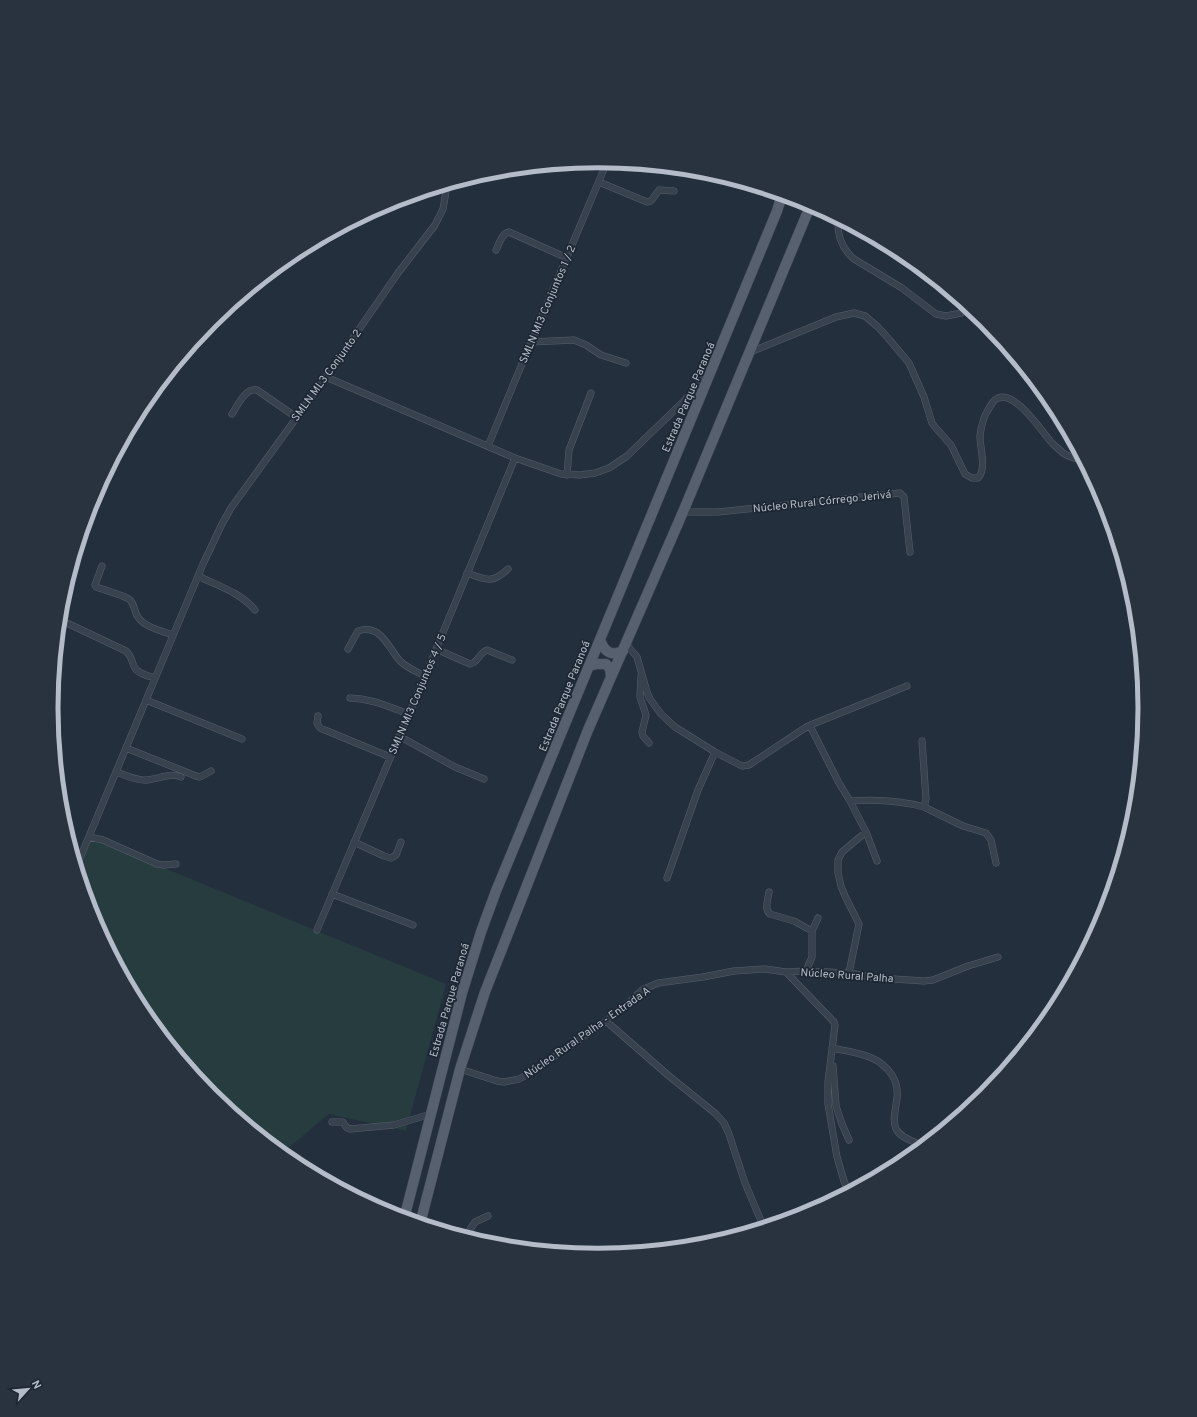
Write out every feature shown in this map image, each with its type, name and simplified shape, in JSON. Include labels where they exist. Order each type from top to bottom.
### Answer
[{"type":"main road","name":"Estrada Parque Paranoá","points":[[406,1213],[454,1021],[481,932],[589,666],[713,369],[780,200]]},
{"type":"main road","points":[[421,1219],[460,1069],[485,992],[504,941],[536,864],[588,730],[683,512],[808,210]]},
{"type":"main road","points":[[600,640],[604,650],[609,654],[614,654],[624,647]]},
{"type":"main road","points":[[589,666],[606,664],[610,669],[611,676]]},
{"type":"main road","points":[[414,1181],[420,1192],[424,1193],[430,1188]]},
{"type":"street","name":"SMLN MI3 Conjuntos 1 / 2","points":[[488,446],[605,168]]},
{"type":"street","points":[[599,182],[647,202],[651,201],[659,190],[674,191]]},
{"type":"street","name":"SMLN ML3 Conjunto 2","points":[[80,859],[203,564],[222,524],[231,508],[326,377],[398,273],[435,225],[443,209],[446,190]]},
{"type":"street","points":[[838,224],[840,239],[848,254],[854,259],[902,288],[936,314],[946,316],[961,313]]},
{"type":"street","points":[[496,250],[505,233],[510,232],[567,258]]},
{"type":"street","points":[[748,353],[836,317],[850,314],[860,314],[865,316],[878,327],[909,363],[927,404],[932,423],[951,445],[962,468],[968,476],[978,478],[982,474],[980,437],[983,421],[985,414],[994,400],[1002,396],[1006,397],[1023,409],[1052,443],[1063,452],[1078,458]]},
{"type":"street","points":[[531,342],[574,340],[586,345],[601,355],[626,362]]},
{"type":"street","points":[[326,377],[515,458],[554,473],[580,475],[595,473],[609,468],[627,456],[684,401],[713,369]]},
{"type":"street","points":[[232,414],[247,391],[256,390],[296,417]]},
{"type":"street","points":[[567,475],[571,443],[591,393]]},
{"type":"street","points":[[684,401],[695,410]]},
{"type":"street","name":"SMLN MI3 Conjuntos 4 / 5","points":[[317,930],[425,676],[515,458]]},
{"type":"street","name":"Núcleo Rural Córrego Jerivá","points":[[683,512],[718,512],[900,493],[904,497],[910,552]]},
{"type":"street","points":[[102,566],[95,585],[96,587],[129,599],[132,602],[137,617],[141,621],[158,630],[173,635]]},
{"type":"street","points":[[467,573],[491,579],[499,576],[508,569]]},
{"type":"street","points":[[198,576],[238,595],[246,600],[255,610]]},
{"type":"street","points":[[70,624],[126,651],[131,657],[137,671],[155,678]]},
{"type":"street","points":[[348,649],[358,631],[370,631],[386,640],[401,662],[425,676]]},
{"type":"street","points":[[624,647],[637,657],[650,699],[661,714],[675,727],[715,752],[742,766],[747,766],[808,726],[907,686]]},
{"type":"street","points":[[436,649],[470,664],[476,661],[482,652],[487,650],[512,660]]},
{"type":"street","points":[[642,673],[640,697],[646,715],[642,732],[649,744]]},
{"type":"street","points":[[350,698],[363,698],[381,703],[408,714]]},
{"type":"street","points":[[146,700],[242,739]]},
{"type":"street","points":[[318,716],[317,723],[320,728],[390,757]]},
{"type":"street","points":[[808,726],[812,728],[839,783],[866,832],[877,861]]},
{"type":"street","points":[[399,736],[455,767],[484,778]]},
{"type":"street","points":[[922,741],[926,799],[924,807]]},
{"type":"street","points":[[126,748],[196,776],[200,777],[211,771]]},
{"type":"street","points":[[667,878],[698,790],[715,752]]},
{"type":"street","points":[[116,772],[140,780],[170,774],[181,777]]},
{"type":"street","points":[[850,801],[886,800],[908,803],[924,807],[951,821],[986,833],[991,840],[996,863]]},
{"type":"street","points":[[849,973],[859,924],[841,886],[838,873],[838,860],[842,852],[866,832]]},
{"type":"street","points":[[89,837],[103,840],[157,864],[176,864]]},
{"type":"street","points":[[354,842],[391,858],[396,855],[401,842]]},
{"type":"street","points":[[769,892],[766,908],[770,914],[798,923],[812,931]]},
{"type":"street","points":[[332,894],[413,924]]},
{"type":"street","points":[[806,971],[812,957],[812,931],[818,918]]},
{"type":"street","name":"Núcleo Rural Palha","points":[[786,972],[806,971],[849,973],[878,978],[924,981],[933,980],[998,956]]},
{"type":"street","name":"Núcleo Rural Palha - Entrada A","points":[[460,1069],[497,1081],[504,1082],[519,1080],[534,1072],[606,1021],[623,1008],[642,990],[658,983],[703,977],[734,970],[765,969],[786,972]]},
{"type":"street","name":"Núcleo Rural Palha","points":[[786,972],[834,1022],[835,1028],[832,1060],[828,1082],[828,1104],[837,1157],[847,1188]]},
{"type":"street","points":[[606,1021],[669,1076],[716,1114],[724,1123],[745,1183],[762,1223]]},
{"type":"street","points":[[832,1048],[864,1055],[875,1059],[884,1065],[894,1079],[898,1090],[894,1121],[896,1129],[903,1136],[919,1144]]},
{"type":"street","points":[[832,1060],[836,1106],[842,1124],[850,1140]]},
{"type":"street","points":[[332,1122],[343,1122],[346,1127],[350,1129],[394,1125],[431,1114]]},
{"type":"street","points":[[468,1233],[475,1222],[488,1216]]},
{"type":"green space","points":[[89,837],[446,984],[406,1131],[329,1114],[286,1149],[242,1115],[216,1091],[192,1065],[149,1009],[130,979],[114,948],[99,915],[80,859]]}]
